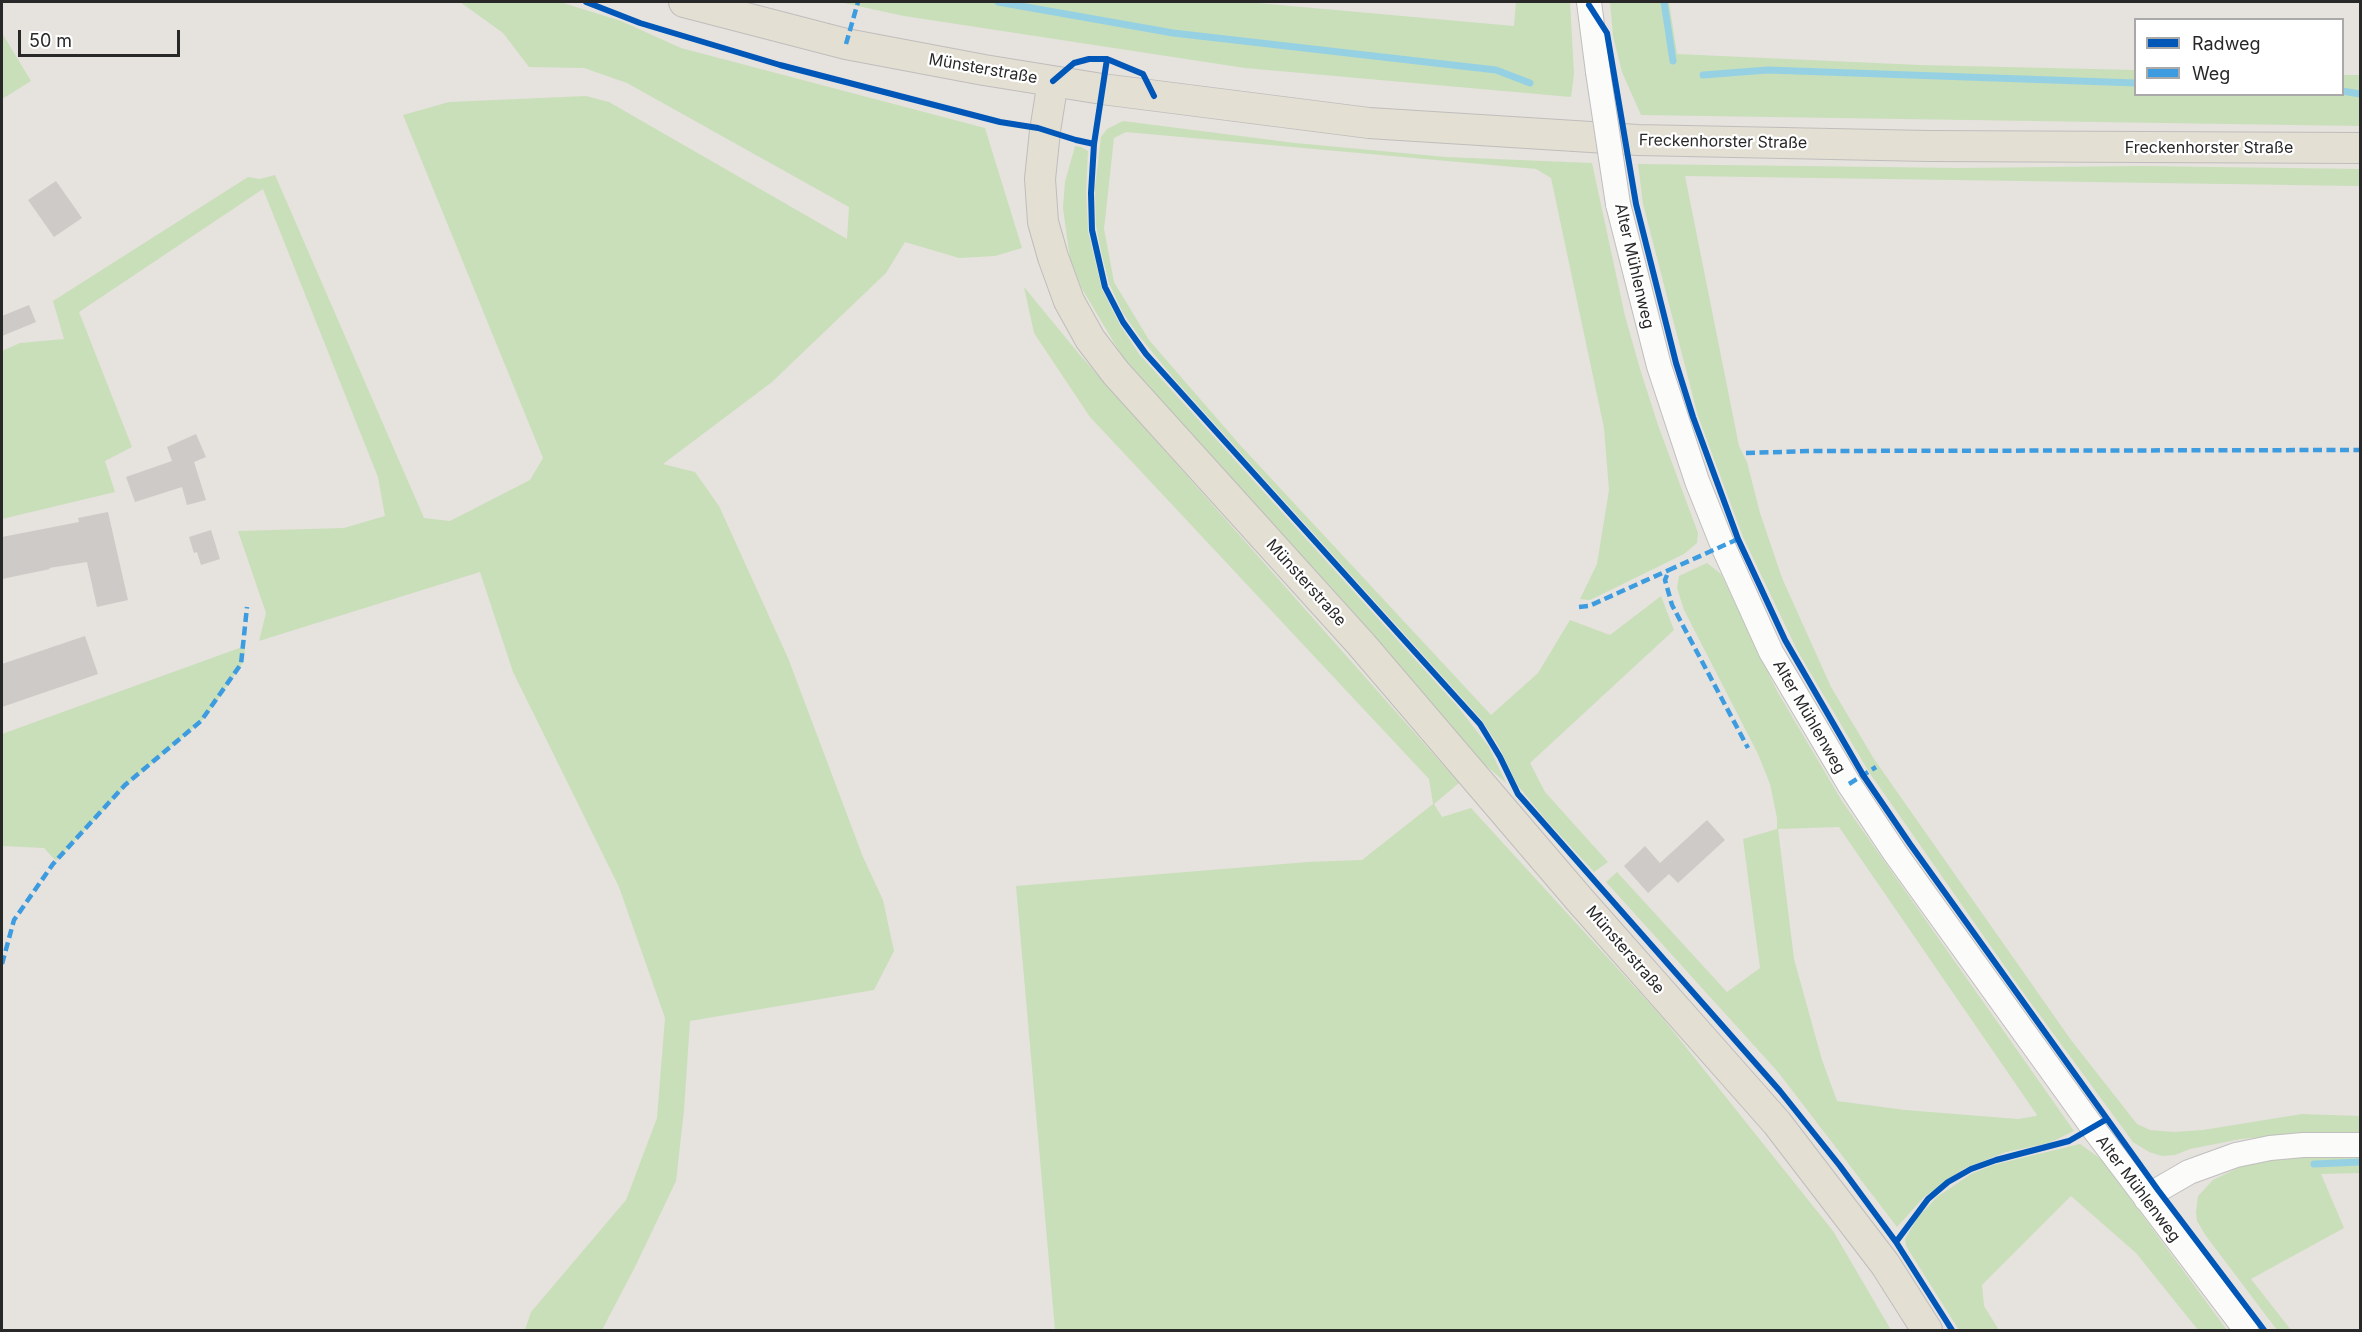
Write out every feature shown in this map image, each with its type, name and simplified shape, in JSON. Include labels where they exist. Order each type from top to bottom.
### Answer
[{"type":"main road","name":"Münsterstraße","points":[[684,2],[846,44],[1053,81],[1040,179],[1043,222],[1068,301],[1090,339],[1116,373],[1361,644],[1579,899],[1778,1124],[1885,1264],[1927,1330]]},
{"type":"main road","name":"Freckenhorster Straße","points":[[1053,81],[1369,123],[1638,140],[1928,146],[2361,148]]},
{"type":"street","name":"Alter Mühlenweg","points":[[1589,2],[1618,204],[1659,366],[1697,481],[1723,546],[1771,652],[1849,784],[1895,853],[2017,1025],[2246,1330]]},
{"type":"street","points":[[2146,1199],[2189,1172],[2236,1155],[2270,1148],[2303,1145],[2361,1145]]},
{"type":"green space","points":[[460,2],[560,2],[621,21],[681,48],[985,128],[1022,248],[995,256],[959,258],[905,242],[886,273],[772,382],[663,464],[695,472],[719,506],[788,658],[863,857],[883,900],[894,951],[874,990],[690,1021],[676,1181],[602,1330],[525,1330],[531,1312],[626,1200],[657,1118],[665,1018],[619,887],[513,672],[480,572],[259,641],[266,613],[238,531],[344,528],[385,516],[378,477],[263,189],[79,312],[132,447],[105,461],[115,492],[2,519],[2,351],[20,343],[64,339],[53,301],[248,177],[260,179],[275,175],[424,518],[450,521],[530,480],[543,458],[403,115],[449,102],[586,96],[609,102],[847,239],[849,207],[627,83],[584,68],[529,67],[503,33]]},
{"type":"green space","points":[[839,2],[1246,2],[1514,26],[1516,2],[1570,2],[1574,74],[1571,97],[1245,68],[904,16]]},
{"type":"green space","points":[[1610,2],[1669,2],[1677,54],[1920,65],[2134,70],[2134,96],[2344,96],[2344,75],[2360,75],[2360,126],[1641,115],[1622,72],[1613,36]]},
{"type":"green space","points":[[2,33],[31,81],[2,99]]},
{"type":"green space","points":[[1123,121],[1295,143],[1446,157],[1592,163],[1625,316],[1640,369],[1698,533],[1697,543],[1684,554],[1590,600],[1580,599],[1597,564],[1609,490],[1604,428],[1551,178],[1536,169],[1126,132],[1114,138],[1104,229],[1114,282],[1149,340],[1240,445],[1491,715],[1538,673],[1570,620],[1610,635],[1661,596],[1674,630],[1530,763],[1545,792],[1608,862],[1594,872],[1518,786],[1498,745],[1481,719],[1176,381],[1123,313],[1109,283],[1101,251],[1096,225],[1095,188],[1101,137],[1107,129]]},
{"type":"green space","points":[[1075,146],[1088,151],[1086,192],[1088,231],[1102,289],[1120,325],[1139,354],[1458,707],[1489,747],[1506,783],[1466,748],[1132,373],[1081,287],[1070,259],[1063,208],[1065,182]]},
{"type":"green space","points":[[1638,164],[2360,169],[2360,186],[1685,176],[1739,446],[1747,462],[1760,513],[1782,578],[1831,687],[1874,759],[2071,1040],[2137,1124],[2150,1130],[2174,1132],[2203,1130],[2302,1114],[2360,1116],[2360,1135],[2290,1135],[2241,1139],[2162,1156],[2149,1152],[2133,1142],[2022,991],[1869,772],[1797,650],[1743,537],[1698,416],[1643,204]]},
{"type":"green space","points":[[1024,287],[1080,355],[1459,783],[1434,804],[1442,817],[1471,808],[1661,1016],[1833,1231],[1891,1330],[1055,1330],[1016,886],[1308,862],[1362,860],[1433,804],[1429,779],[1090,417],[1034,333]]},
{"type":"green space","points":[[1707,563],[1721,574],[1777,691],[1842,801],[2074,1131],[2049,1143],[2006,1152],[1963,1169],[1924,1197],[1897,1227],[1778,1072],[1606,882],[1617,872],[1727,992],[1760,968],[1743,839],[1777,829],[1770,784],[1758,754],[1684,610],[1677,588],[1679,576]],"holes":[[[1839,827],[2037,1115],[2018,1119],[1905,1110],[1837,1101],[1822,1060],[1794,959],[1778,829]]]},
{"type":"green space","points":[[245,646],[244,661],[205,718],[129,783],[56,861],[44,848],[2,846],[2,734]]},
{"type":"green space","points":[[2080,1144],[2101,1159],[2227,1330],[2198,1330],[2136,1253],[2071,1196],[1982,1285],[1984,1306],[1999,1330],[1959,1330],[1906,1246],[1905,1239],[1918,1217],[1937,1197],[1971,1174],[1993,1165]]},
{"type":"green space","points":[[2360,1156],[2360,1173],[2321,1174],[2344,1228],[2251,1279],[2291,1330],[2277,1330],[2197,1221],[2198,1196],[2213,1180],[2242,1166],[2272,1159]]},
{"type":"building","points":[[56,181],[82,218],[54,237],[28,200]]},
{"type":"building","points":[[29,305],[36,322],[2,336],[2,316]]},
{"type":"building","points":[[196,434],[206,457],[194,462],[206,500],[187,505],[182,487],[135,502],[126,477],[172,461],[167,447]]},
{"type":"building","points":[[108,512],[128,600],[97,607],[87,562],[2,579],[2,537],[79,522],[78,518]]},
{"type":"building","points":[[211,530],[220,559],[201,565],[189,537]]},
{"type":"building","points":[[85,636],[98,674],[2,707],[2,664]]},
{"type":"building","points":[[1707,820],[1725,840],[1678,883],[1669,874],[1648,893],[1624,866],[1645,846],[1660,863]]},
{"type":"waterway","points":[[998,2],[1173,33],[1496,70],[1530,83]]},
{"type":"waterway","points":[[1664,2],[1673,61]]},
{"type":"waterway","points":[[1703,75],[1768,70],[2134,83]]},
{"type":"waterway","points":[[2344,91],[2360,94]]},
{"type":"waterway","points":[[2314,1164],[2360,1162]]},
{"type":"marked path","points":[[846,44],[858,2]]},
{"type":"marked path","points":[[1746,453],[2360,450]]},
{"type":"marked path","points":[[1738,539],[1669,570],[1665,580],[1672,605],[1748,748]]},
{"type":"marked path","points":[[1579,607],[1589,606],[1669,570]]},
{"type":"marked path","points":[[2,964],[14,920],[53,864],[125,785],[201,721],[241,664],[247,607]]},
{"type":"marked path","points":[[1849,784],[1876,767]]},
{"type":"cycle path","points":[[586,2],[640,23],[780,65],[1000,122],[1038,128],[1094,144]]},
{"type":"cycle path","points":[[1589,5],[1607,33],[1636,204],[1676,363],[1693,417],[1738,539],[1785,640],[1863,775],[1910,844],[2158,1190],[2264,1330]]},
{"type":"cycle path","points":[[1053,81],[1074,63],[1089,59],[1107,59],[1143,74],[1154,96]]},
{"type":"cycle path","points":[[1107,59],[1094,144],[1091,193],[1092,230],[1105,287],[1123,322],[1146,354],[1480,724],[1500,757],[1518,794],[1780,1091],[1840,1166],[1896,1242],[1928,1199],[1948,1182],[1971,1169],[1996,1160],[2069,1141],[2107,1119]]},
{"type":"cycle path","points":[[1896,1242],[1952,1330]]}]
